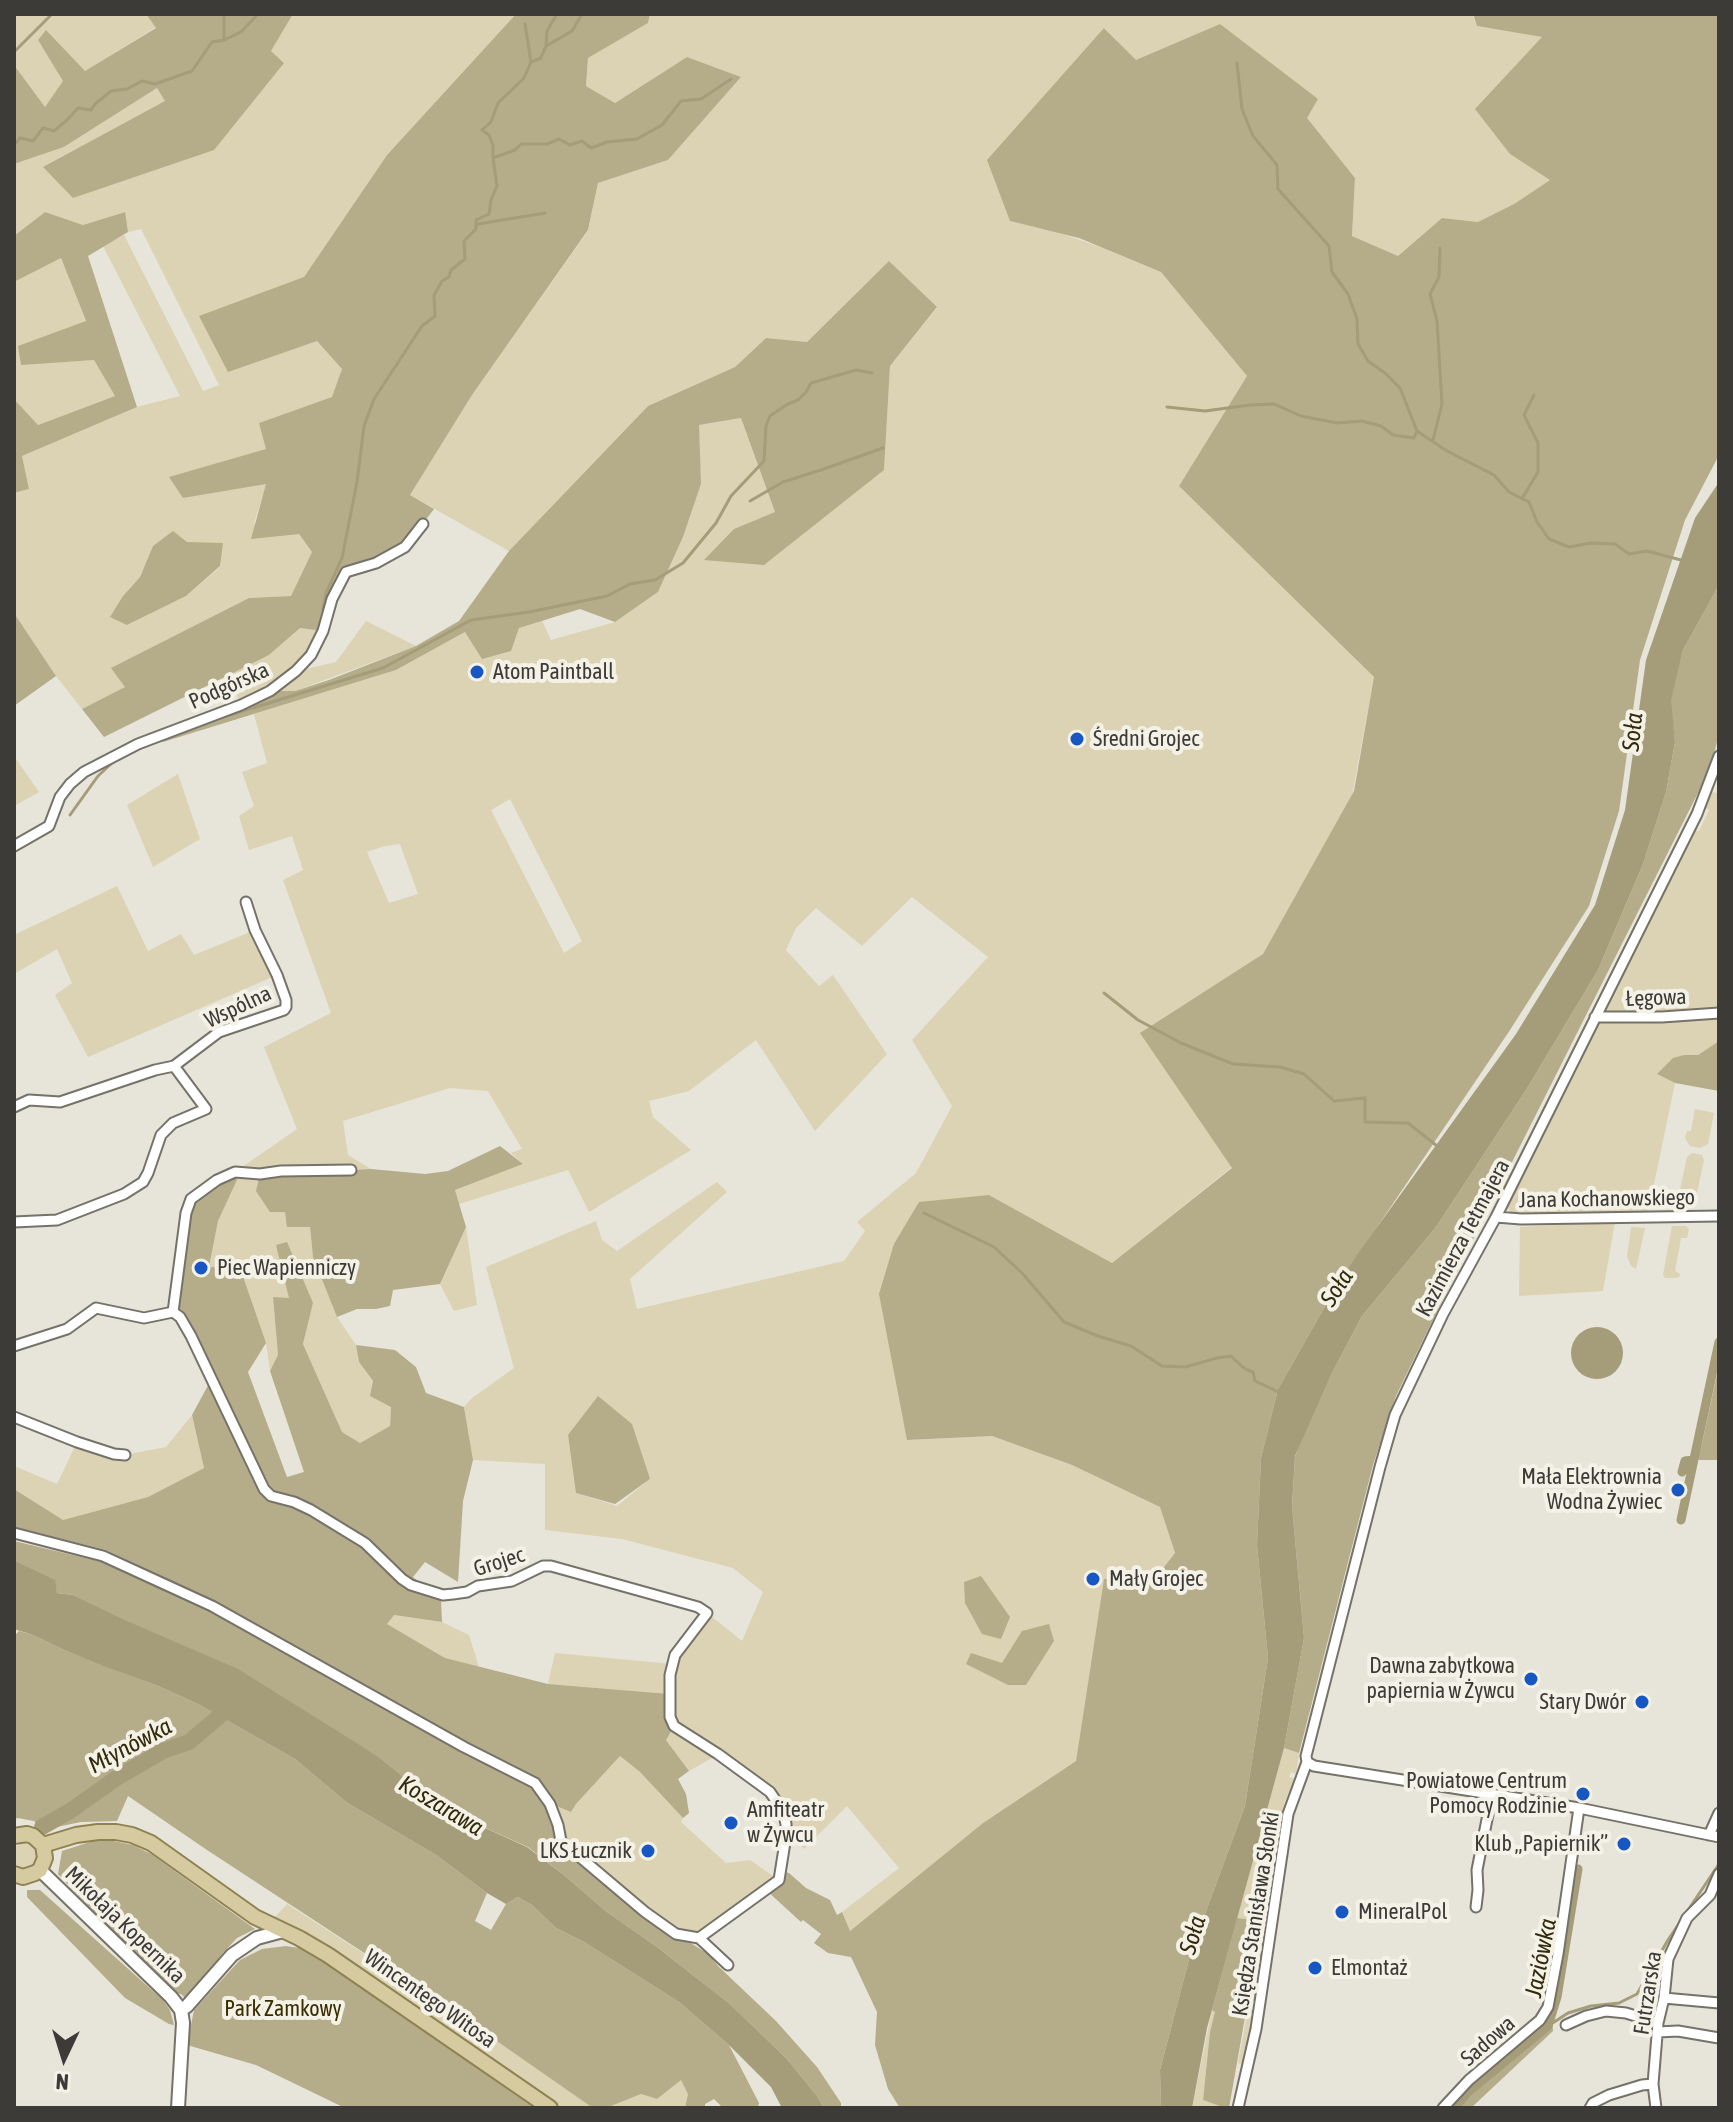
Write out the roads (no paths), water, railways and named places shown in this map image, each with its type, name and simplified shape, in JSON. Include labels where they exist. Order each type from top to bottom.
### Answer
[{"type":"main road","name":"Wincentego Witosa","points":[[43,1845],[98,1832],[132,1835],[151,1843],[255,1917],[328,1955],[550,2108]]},
{"type":"main road","points":[[14,1836],[33,1836],[43,1845],[45,1858],[40,1870],[29,1876],[14,1874]]},
{"type":"street","name":"Podgórska","points":[[14,846],[49,826],[60,797],[84,772],[138,744],[261,696],[287,678],[311,655],[323,631],[332,599],[346,572],[376,563],[405,547],[423,524]]},
{"type":"street","name":"Kazimierza Tetmajera","points":[[1307,1762],[1306,1756],[1395,1415],[1443,1314],[1496,1217],[1697,814],[1719,756]]},
{"type":"street","name":"Wspólna","points":[[14,1107],[29,1100],[60,1102],[174,1066],[219,1032],[284,1010],[286,1000],[246,902]]},
{"type":"street","name":"Łęgowa","points":[[1595,1017],[1719,1013]]},
{"type":"street","points":[[14,1222],[57,1220],[124,1194],[143,1182],[161,1135],[173,1123],[206,1109],[174,1066]]},
{"type":"street","points":[[14,1346],[67,1329],[96,1308],[144,1318],[173,1312],[186,1213],[191,1199],[217,1180],[235,1172],[260,1174],[351,1170]]},
{"type":"street","name":"Jana Kochanowskiego","points":[[1496,1217],[1719,1216]]},
{"type":"street","name":"Grojec","points":[[173,1312],[180,1317],[191,1336],[264,1489],[271,1496],[303,1506],[365,1543],[411,1585],[443,1595],[453,1594],[478,1586],[512,1581],[543,1566],[551,1566],[698,1607],[707,1613],[675,1655],[670,1675],[670,1717],[674,1726],[770,1792],[783,1811],[786,1836],[779,1880],[699,1938]]},
{"type":"street","points":[[14,1417],[77,1442],[125,1455]]},
{"type":"street","points":[[14,1533],[103,1556],[212,1606],[464,1747],[535,1783],[550,1804],[561,1841],[645,1912],[676,1934],[699,1938],[728,1965]]},
{"type":"street","points":[[1307,1762],[1314,1766],[1579,1808],[1714,1836],[1719,1813]]},
{"type":"street","name":"Księdza Stanisława Słonki","points":[[1238,2108],[1256,2029],[1288,1814],[1307,1762]]},
{"type":"street","points":[[1476,1907],[1477,1867],[1492,1794]]},
{"type":"street","name":"Sadowa","points":[[1443,2108],[1469,2080],[1540,2020],[1548,2007],[1579,1808]]},
{"type":"street","name":"Mikołaja Kopernika","points":[[40,1870],[181,2010]]},
{"type":"street","name":"Futrzarska","points":[[1656,2108],[1653,2084],[1665,1972],[1671,1950],[1687,1918],[1715,1895],[1719,1874]]},
{"type":"street","points":[[178,2108],[181,2010],[239,1949],[257,1938],[283,1931]]},
{"type":"street","points":[[1664,1998],[1719,2003]]},
{"type":"street","points":[[1566,2025],[1606,2011],[1626,2013],[1658,2027],[1719,2038]]},
{"type":"street","points":[[1590,2108],[1609,2095],[1653,2084]]},
{"type":"water","name":"Soła","points":[[1719,482],[1719,585],[1683,650],[1671,700],[1675,742],[1666,792],[1643,864],[1598,970],[1526,1090],[1436,1227],[1362,1316],[1332,1373],[1295,1456],[1292,1506],[1304,1638],[1284,1748],[1207,2028],[1192,2108],[1161,2108],[1160,2070],[1191,1952],[1245,1806],[1268,1658],[1257,1545],[1261,1458],[1278,1389],[1357,1255],[1516,1034],[1595,905],[1625,810],[1646,660],[1695,518]]},
{"type":"water","points":[[1597,1327],[1615,1335],[1623,1353],[1615,1371],[1597,1379],[1579,1371],[1571,1353],[1579,1335]]},
{"type":"water","points":[[14,1560],[55,1580],[57,1593],[73,1595],[238,1669],[379,1757],[443,1809],[527,1847],[607,1912],[730,2004],[787,2059],[824,2108],[782,2108],[771,2087],[679,2002],[584,1942],[556,1928],[532,1905],[518,1897],[506,1904],[487,1893],[436,1855],[346,1802],[295,1759],[198,1704],[14,1629]]},
{"type":"waterway","points":[[14,52],[52,14]]},
{"type":"waterway","points":[[224,14],[224,40]]},
{"type":"waterway","points":[[14,145],[20,138],[33,141],[43,128],[54,131],[78,108],[91,110],[111,91],[127,89],[142,81],[155,84],[192,71],[212,42],[241,32],[258,14]]},
{"type":"waterway","points":[[546,46],[547,31],[557,14]]},
{"type":"waterway","points":[[493,158],[493,145],[489,135],[482,130],[491,122],[498,103],[524,78],[531,62],[541,58],[546,46],[572,31],[582,14]]},
{"type":"waterway","points":[[525,24],[531,62]]},
{"type":"waterway","points":[[1237,63],[1242,109],[1253,136],[1277,165],[1278,189],[1329,246],[1332,272],[1348,294],[1357,319],[1358,344],[1368,361],[1400,388],[1417,431]]},
{"type":"waterway","points":[[323,609],[326,593],[342,558],[364,426],[374,399],[422,326],[435,316],[434,295],[451,270],[465,259],[464,241],[476,229],[476,220],[489,214],[497,186],[493,158],[515,150],[521,144],[547,144],[559,139],[570,145],[582,141],[591,148],[607,142],[637,139],[662,125],[681,101],[701,99],[731,79]]},
{"type":"waterway","points":[[478,224],[545,213]]},
{"type":"waterway","points":[[1433,440],[1442,404],[1437,321],[1430,294],[1439,277],[1440,248]]},
{"type":"waterway","points":[[223,717],[383,668],[471,620],[607,596],[630,584],[655,580],[683,563],[716,523],[731,496],[764,461],[766,426],[770,416],[798,400],[811,383],[856,370],[872,373]]},
{"type":"waterway","points":[[1523,497],[1538,472],[1538,443],[1524,415],[1534,395]]},
{"type":"waterway","points":[[1167,407],[1205,411],[1274,404],[1301,416],[1337,423],[1362,421],[1381,426],[1393,435],[1414,438],[1417,431],[1447,451],[1494,475],[1509,492],[1529,502],[1537,522],[1549,539],[1569,547],[1591,543],[1615,544],[1629,554],[1647,551],[1681,560]]},
{"type":"waterway","points":[[750,501],[783,482],[883,448]]},
{"type":"waterway","points":[[70,815],[98,776],[113,762]]},
{"type":"waterway","points":[[1104,993],[1138,1020],[1181,1043],[1233,1064],[1280,1067],[1304,1074],[1334,1101],[1365,1098],[1365,1122],[1408,1123],[1437,1146]]},
{"type":"waterway","points":[[924,1213],[994,1247],[1023,1274],[1064,1322],[1131,1346],[1162,1366],[1185,1367],[1231,1356],[1253,1372],[1255,1381],[1281,1393]]},
{"type":"waterway","name":"Jaziówka","points":[[1681,1520],[1719,1342]]},
{"type":"waterway","points":[[1682,1472],[1685,1461],[1693,1460]]},
{"type":"waterway","name":"Młynówka","points":[[42,1827],[118,1777],[163,1751],[189,1742],[235,1703]]},
{"type":"waterway","points":[[1548,2026],[1568,2013],[1591,2006],[1619,2003],[1637,1994],[1668,1940],[1719,1864]]},
{"type":"waterway","name":"Jaziówka","points":[[1454,2108],[1468,2092],[1548,2026],[1557,1997],[1578,1869]]},
{"type":"place","name":"Atom Paintball","points":[[477,672]]},
{"type":"place","name":"Średni Grojec","points":[[1077,739]]},
{"type":"place","name":"Piec Wapienniczy","points":[[201,1268]]},
{"type":"place","name":"Mała Elektrownia Wodna Żywiec","points":[[1678,1490]]},
{"type":"place","name":"Mały Grojec","points":[[1093,1579]]},
{"type":"place","name":"Dawna zabytkowa papiernia w Żywcu","points":[[1531,1679]]},
{"type":"place","name":"Stary Dwór","points":[[1642,1702]]},
{"type":"place","name":"Powiatowe Centrum Pomocy Rodzinie","points":[[1583,1794]]},
{"type":"place","name":"Amfiteatr w Żywcu","points":[[731,1823]]},
{"type":"place","name":"Klub „Papiernik”","points":[[1624,1844]]},
{"type":"place","name":"LKS Łucznik","points":[[648,1851]]},
{"type":"place","name":"MineralPol","points":[[1342,1912]]},
{"type":"place","name":"Elmontaż","points":[[1315,1968]]},
{"type":"water label","name":"Koszarawa","points":[[441,1806]]},
{"type":"park label","name":"Park Zamkowy","points":[[283,2009]]}]
